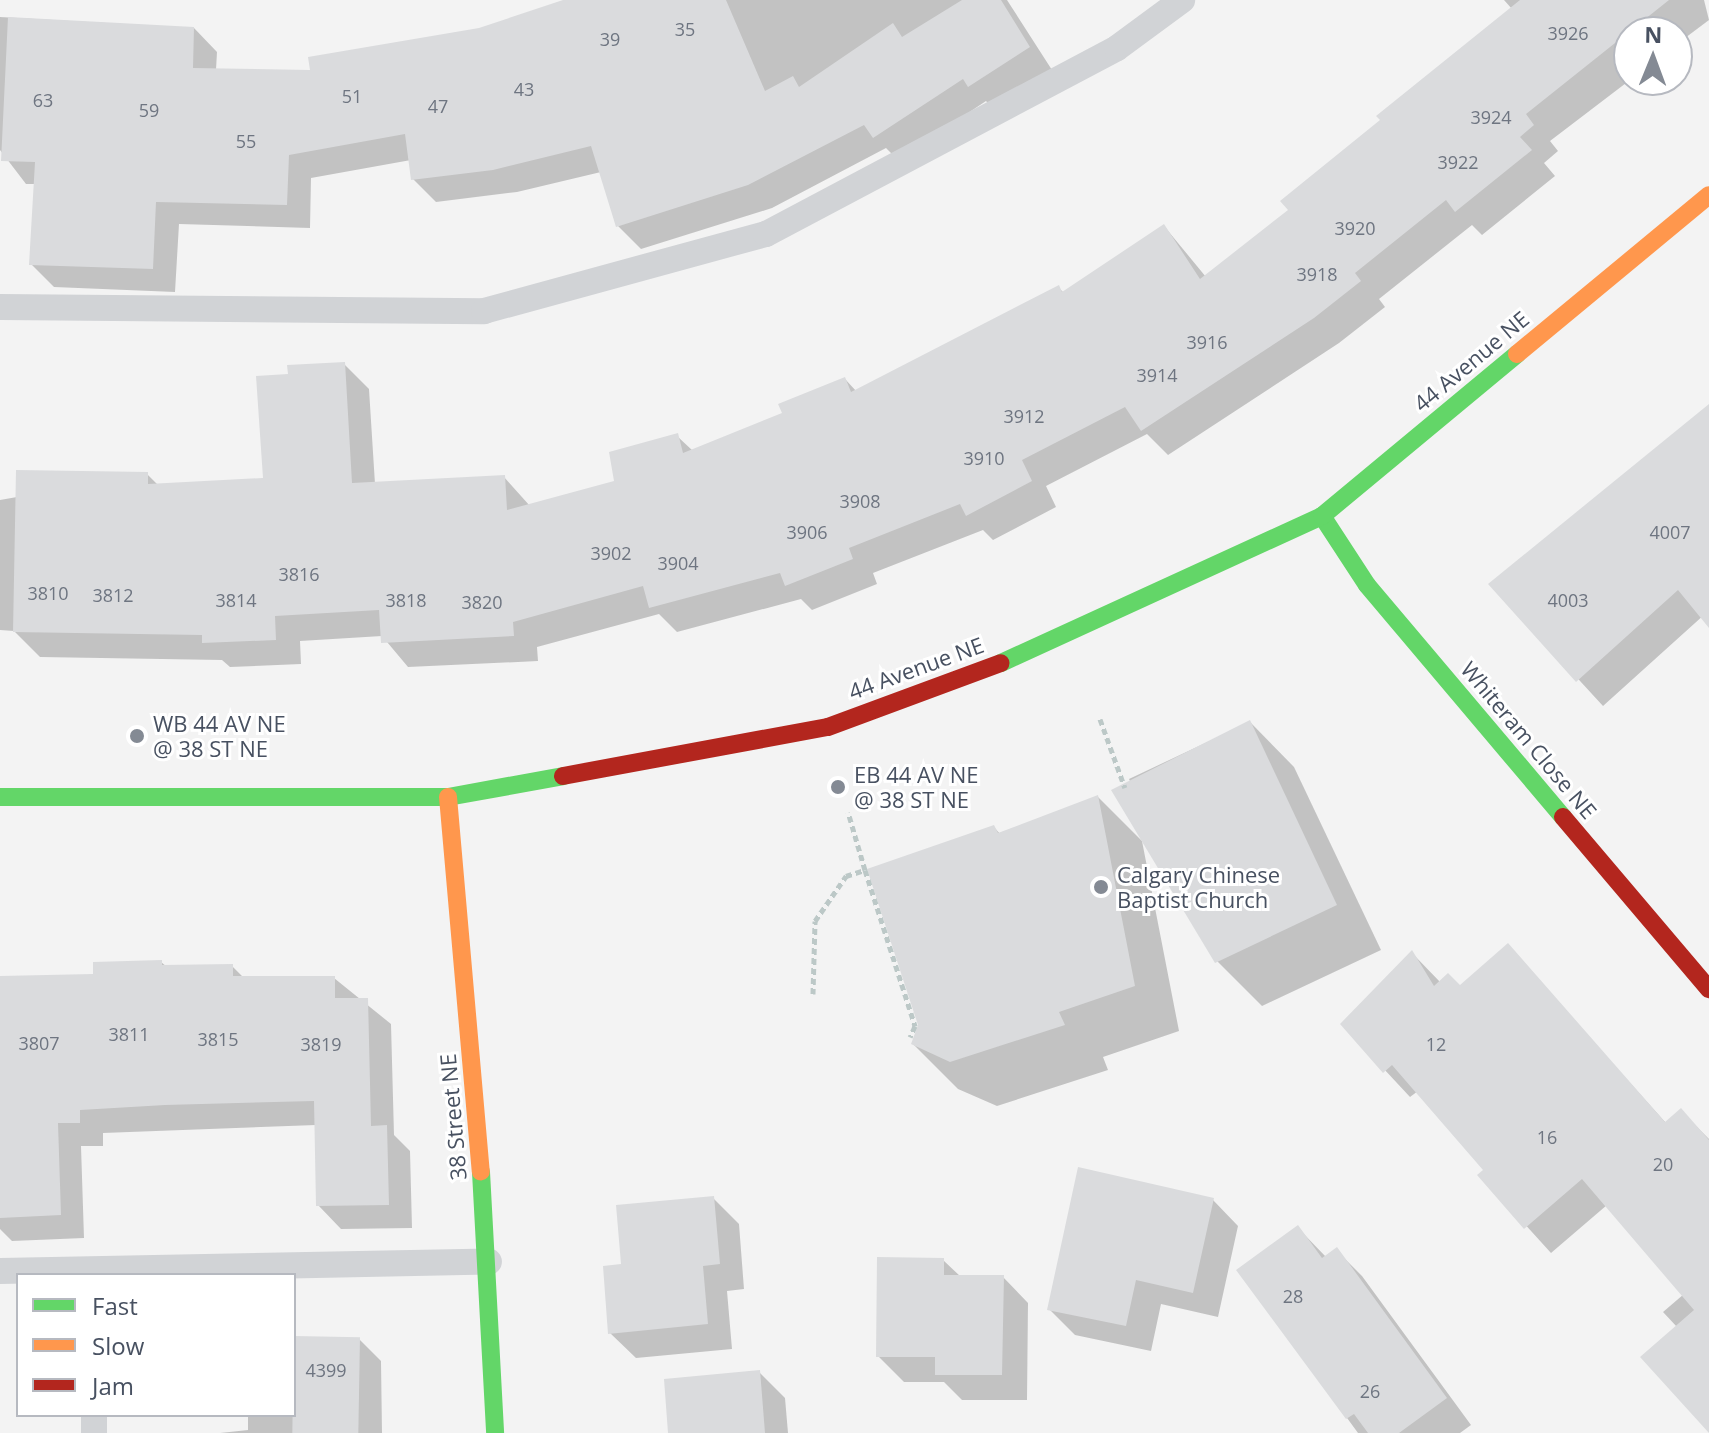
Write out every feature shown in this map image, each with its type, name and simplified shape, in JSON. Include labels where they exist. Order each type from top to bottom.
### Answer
[{"type":"street","name":"44 Avenue NE","points":[[0,797],[448,797],[828,727],[1051,644],[1322,516],[1709,195]]},
{"type":"street","name":"Whiteram Close NE","points":[[1322,516],[1367,585],[1709,989]]},
{"type":"street","name":"38 Street NE","points":[[448,797],[489,1262],[495,1433]]},
{"type":"lane","points":[[0,307],[484,311],[766,234],[1117,48],[1182,0]]},
{"type":"lane","points":[[0,1271],[95,1272],[489,1262]]},
{"type":"path","points":[[1100,719],[1125,788]]},
{"type":"path","points":[[848,812],[915,1026],[910,1037]]},
{"type":"path","points":[[813,994],[815,921],[846,876],[865,870]]},
{"type":"building","points":[[563,0],[726,0],[765,91],[793,76],[799,87],[893,23],[902,37],[962,0],[1001,0],[1030,47],[968,87],[963,79],[873,138],[864,125],[748,185],[616,227],[591,146],[493,170],[411,180],[405,134],[289,155],[287,205],[156,202],[153,269],[29,265],[35,162],[1,161],[8,17],[194,27],[193,68],[310,70],[308,57],[479,28]]},
{"type":"building","points":[[1520,0],[1669,0],[1649,16],[1613,16],[1613,45],[1526,114],[1534,125],[1520,137],[1532,150],[1455,212],[1446,200],[1355,273],[1361,281],[1314,318],[1141,431],[1125,407],[1022,460],[1032,481],[966,516],[960,504],[849,548],[853,559],[785,586],[780,573],[649,608],[643,586],[513,622],[514,636],[381,643],[379,610],[275,616],[276,640],[202,643],[202,635],[13,632],[16,470],[148,472],[148,484],[263,478],[256,376],[288,374],[287,365],[345,362],[352,483],[505,475],[507,510],[614,481],[609,452],[678,433],[683,453],[782,413],[778,404],[845,377],[851,392],[1059,285],[1062,292],[1164,224],[1200,279],[1288,210],[1280,201],[1380,120],[1376,116]]},
{"type":"building","points":[[1709,404],[1709,628],[1678,590],[1576,682],[1488,584]]},
{"type":"building","points":[[1250,720],[1337,905],[1215,963],[1111,790]]},
{"type":"building","points":[[1098,795],[1135,986],[1059,1012],[1065,1025],[950,1062],[911,1044],[918,1025],[867,869],[994,825],[998,833]]},
{"type":"building","points":[[1508,943],[1665,1122],[1681,1108],[1709,1140],[1709,1433],[1640,1357],[1694,1310],[1582,1179],[1524,1229],[1477,1175],[1483,1170],[1392,1065],[1383,1073],[1340,1024],[1412,950],[1434,986],[1448,973],[1460,985]]},
{"type":"building","points":[[162,960],[162,965],[233,964],[233,976],[335,976],[335,998],[368,998],[371,1126],[387,1125],[389,1205],[316,1206],[314,1101],[165,1105],[80,1110],[80,1123],[58,1123],[61,1215],[0,1218],[0,976],[93,974],[93,962]]},
{"type":"building","points":[[1078,1167],[1214,1198],[1193,1293],[1136,1280],[1126,1326],[1047,1310]]},
{"type":"building","points":[[714,1196],[720,1264],[703,1266],[708,1324],[608,1334],[603,1266],[621,1264],[616,1205]]},
{"type":"building","points":[[1298,1225],[1322,1258],[1337,1247],[1447,1398],[1399,1433],[1368,1433],[1354,1414],[1346,1419],[1236,1270]]},
{"type":"building","points":[[877,1257],[944,1258],[944,1275],[1004,1275],[1002,1375],[935,1375],[935,1357],[876,1357]]},
{"type":"building","points":[[296,1336],[360,1337],[358,1433],[292,1433],[293,1417],[296,1417]]},
{"type":"building","points":[[760,1370],[765,1433],[668,1433],[664,1379]]},
{"type":"traffic: fast","points":[[1001,663],[1322,516],[1517,354]]},
{"type":"traffic: fast","points":[[1322,516],[1367,585],[1563,817]]},
{"type":"traffic: fast","points":[[0,797],[448,797],[563,776]]},
{"type":"traffic: fast","points":[[481,1172],[495,1433]]},
{"type":"traffic: slow","points":[[1517,354],[1709,195]]},
{"type":"traffic: slow","points":[[448,797],[481,1172]]},
{"type":"traffic: jam","points":[[563,776],[828,727],[1001,663]]},
{"type":"traffic: jam","points":[[1563,817],[1709,989]]},
{"type":"place","name":"WB 44 AV NE @ 38 ST NE","points":[[137,736]]},
{"type":"place","name":"EB 44 AV NE @ 38 ST NE","points":[[838,787]]},
{"type":"place","name":"Calgary Chinese Baptist Church","points":[[1101,887]]}]
